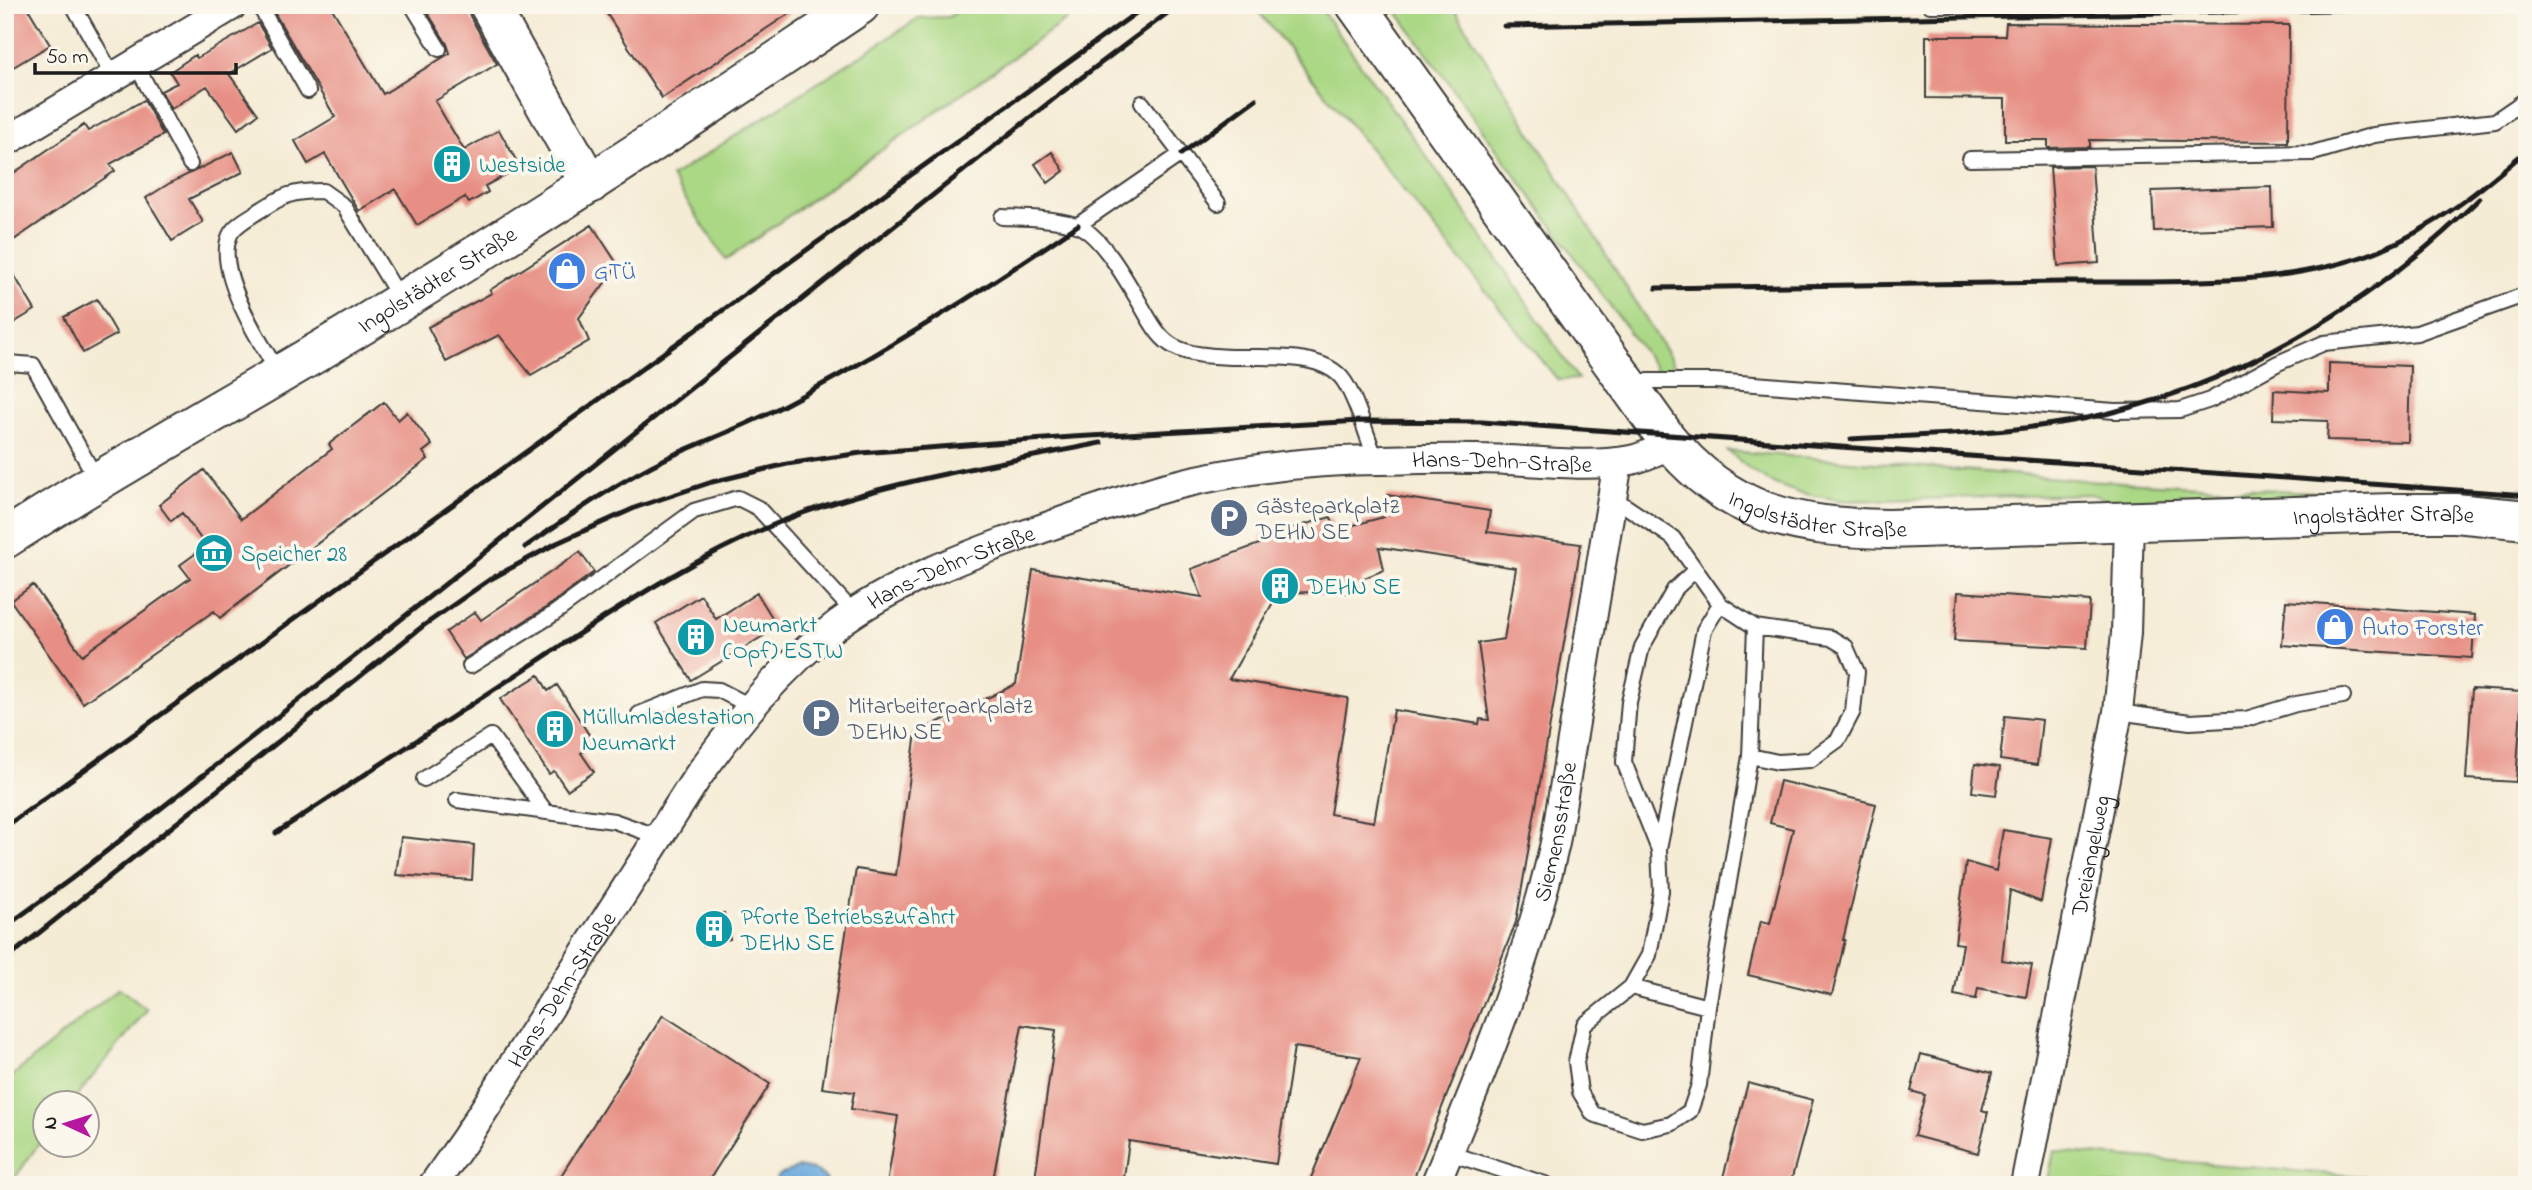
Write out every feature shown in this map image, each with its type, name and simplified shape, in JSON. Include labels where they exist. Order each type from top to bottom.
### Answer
[{"type":"street","points":[[5,142],[233,5]]},
{"type":"street","points":[[489,5],[590,184]]},
{"type":"street","name":"Ingolstädter Straße","points":[[8,532],[279,375],[590,184],[860,5]]},
{"type":"street","name":"Ingolstädter Straße","points":[[1356,5],[1671,444],[1699,474],[1719,489],[1758,510],[1809,525],[1888,529],[2435,513],[2527,520]]},
{"type":"street","name":"Hans-Dehn-Straße","points":[[433,1185],[466,1138],[696,779],[750,706],[803,654],[854,613],[902,585],[976,552],[1156,491],[1251,471],[1376,460],[1479,458],[1618,462],[1671,444]]},
{"type":"street","name":"Siemensstraße","points":[[1435,1185],[1511,996],[1541,904],[1555,843],[1618,462]]},
{"type":"street","name":"Dreiangelweg","points":[[2025,1185],[2118,712],[2127,622],[2129,522]]},
{"type":"lane","points":[[73,5],[125,71],[190,164]]},
{"type":"lane","points":[[259,5],[308,91]]},
{"type":"lane","points":[[412,5],[439,49]]},
{"type":"lane","points":[[1930,5],[2049,5]]},
{"type":"lane","points":[[1970,159],[2313,153],[2374,135],[2495,121],[2527,99]]},
{"type":"lane","points":[[1142,103],[1218,203]]},
{"type":"lane","points":[[1078,226],[1181,154]]},
{"type":"lane","points":[[279,375],[233,284],[225,253],[230,233],[286,194],[323,191],[344,205],[401,300]]},
{"type":"lane","points":[[1002,217],[1041,219],[1078,226],[1119,268],[1157,332],[1175,348],[1200,355],[1287,358],[1317,362],[1332,369],[1343,380],[1376,460]]},
{"type":"lane","points":[[1625,381],[1714,381],[2115,411],[2180,411],[2210,400],[2278,363],[2324,343],[2417,334],[2527,294]]},
{"type":"lane","points":[[5,357],[9,363],[33,365],[97,481]]},
{"type":"lane","points":[[1612,497],[1673,538],[1720,604],[1755,627],[1831,638],[1846,647],[1857,672],[1853,711],[1838,740],[1810,760],[1778,762],[1750,756]]},
{"type":"lane","points":[[470,666],[552,615],[694,511],[738,498],[758,508],[854,613]]},
{"type":"lane","points":[[1659,850],[1624,762],[1629,702],[1642,647],[1674,590],[1695,570]]},
{"type":"lane","points":[[1720,604],[1704,629],[1659,850],[1661,891],[1649,955],[1631,987],[1584,1025],[1576,1062],[1580,1092],[1593,1114],[1642,1130],[1671,1124],[1690,1111],[1699,1085],[1708,1007],[1750,756],[1755,627]]},
{"type":"lane","points":[[639,714],[702,689],[719,690],[750,706]]},
{"type":"lane","points":[[2118,712],[2190,722],[2246,719],[2296,704],[2343,696]]},
{"type":"lane","points":[[425,779],[491,736],[546,812]]},
{"type":"lane","points":[[457,800],[614,821],[659,836]]},
{"type":"lane","points":[[1631,987],[1708,1007]]},
{"type":"lane","points":[[1448,1153],[1548,1185]]},
{"type":"green space","points":[[966,5],[1087,5],[726,260],[671,177],[919,18],[949,17]]},
{"type":"green space","points":[[1253,5],[1318,5],[1454,195],[1578,379],[1558,380]]},
{"type":"green space","points":[[1392,5],[1452,5],[1678,371],[1659,373]]},
{"type":"green space","points":[[1728,451],[2082,480],[2407,497],[2125,505],[2090,494],[1846,501],[1799,493],[1775,484],[1754,473]]},
{"type":"green space","points":[[119,988],[147,1010],[83,1088],[32,1088],[32,1154],[10,1185],[5,1185],[5,1082]]},
{"type":"green space","points":[[2054,1151],[2464,1185],[2047,1185]]},
{"type":"water","points":[[798,1167],[820,1174],[829,1185],[773,1185],[778,1176]]},
{"type":"building","points":[[19,5],[26,5],[50,45],[5,72],[5,13]]},
{"type":"building","points":[[270,5],[330,5],[383,94],[450,53],[428,13],[441,5],[467,5],[470,16],[497,64],[435,101],[464,150],[499,130],[520,167],[485,186],[488,192],[469,203],[465,197],[417,225],[395,189],[359,211],[325,154],[308,164],[295,141],[335,117]]},
{"type":"building","points":[[601,5],[802,5],[662,98]]},
{"type":"building","points":[[258,23],[272,48],[229,74],[258,114],[238,129],[207,86],[171,109],[161,91],[177,83],[170,72],[195,55],[197,58]]},
{"type":"building","points":[[2006,23],[2289,25],[2288,142],[2090,140],[2090,147],[2048,148],[2048,140],[2005,140],[2005,99],[1926,98],[1926,36],[2005,36]]},
{"type":"building","points":[[144,100],[163,135],[110,164],[115,171],[5,246],[5,179],[84,125],[88,131]]},
{"type":"building","points":[[233,152],[243,172],[189,199],[203,222],[172,241],[146,198]]},
{"type":"building","points":[[1052,152],[1064,171],[1048,183],[1035,164]]},
{"type":"building","points":[[2092,166],[2099,263],[2058,266],[2050,167]]},
{"type":"building","points":[[2272,187],[2273,227],[2154,231],[2152,191]]},
{"type":"building","points":[[592,225],[618,265],[579,318],[589,341],[531,375],[499,335],[446,362],[428,327],[492,293],[490,290]]},
{"type":"building","points":[[5,260],[35,310],[5,328]]},
{"type":"building","points":[[97,299],[117,334],[83,353],[64,317]]},
{"type":"building","points":[[2329,363],[2410,366],[2408,442],[2327,440],[2328,421],[2273,419],[2274,390],[2329,393]]},
{"type":"building","points":[[384,402],[398,420],[407,412],[432,445],[423,452],[428,459],[220,618],[214,611],[83,703],[11,601],[33,585],[82,655],[190,578],[180,565],[206,546],[182,513],[171,521],[159,505],[204,470],[241,519],[332,449],[329,444]]},
{"type":"building","points":[[1387,495],[1490,511],[1487,532],[1581,544],[1516,922],[1411,1185],[1308,1185],[1361,1057],[1294,1047],[1276,1164],[1129,1141],[1123,1185],[1034,1185],[1056,1030],[1022,1025],[992,1185],[887,1185],[898,1116],[851,1109],[854,1092],[822,1088],[856,869],[896,875],[916,733],[1016,684],[1033,570],[1202,597],[1191,569],[1262,543],[1260,537],[1331,517],[1335,530],[1384,517]],"holes":[[[1379,547],[1516,568],[1504,639],[1478,643],[1489,720],[1480,719],[1479,724],[1394,710],[1374,822],[1330,814],[1348,698],[1229,679],[1279,592],[1362,593],[1362,579],[1384,570]]]},
{"type":"building","points":[[580,552],[594,572],[547,607],[464,659],[446,632],[475,612],[481,620]]},
{"type":"building","points":[[1958,592],[2090,601],[2087,648],[1954,641]]},
{"type":"building","name":"Neumarkt (Opf) ESTW","points":[[757,593],[778,627],[691,680],[656,623],[701,595],[716,619]]},
{"type":"building","points":[[2286,601],[2475,615],[2472,658],[2282,645]]},
{"type":"building","name":"Müllumladestation Neumarkt","points":[[539,675],[548,691],[557,685],[595,744],[581,753],[594,772],[567,790],[554,771],[549,774],[500,699]]},
{"type":"building","points":[[2472,689],[2522,692],[2516,782],[2466,779]]},
{"type":"building","points":[[2005,716],[2042,720],[2037,765],[2000,760]]},
{"type":"building","points":[[1975,764],[2000,767],[1996,795],[1972,792]]},
{"type":"building","points":[[1780,781],[1876,804],[1832,995],[1748,975],[1761,921],[1770,923],[1793,829],[1770,823]]},
{"type":"building","points":[[2003,830],[2052,838],[2041,902],[2010,890],[2002,960],[2032,965],[2026,997],[1978,988],[1976,999],[1954,995],[1963,944],[1955,943],[1966,862],[1996,871]]},
{"type":"building","points":[[401,837],[474,845],[472,880],[396,875]]},
{"type":"building","name":"Pforte Betriebszufahrt DEHN SE","points":[[724,913],[730,939],[704,945],[699,918]]},
{"type":"building","points":[[663,1015],[770,1084],[706,1185],[555,1185]]},
{"type":"building","points":[[1921,1054],[1992,1073],[1982,1110],[1988,1112],[1978,1153],[1914,1136],[1925,1095],[1911,1091]]},
{"type":"building","points":[[1748,1083],[1813,1100],[1790,1185],[1721,1185]]},
{"type":"railway","points":[[5,827],[1147,5]]},
{"type":"railway","points":[[5,927],[71,879],[360,652],[1061,93],[1178,5]]},
{"type":"railway","points":[[1523,6],[1585,5]]},
{"type":"railway","points":[[1504,26],[2375,9],[2429,5]]},
{"type":"railway","points":[[1181,154],[1256,99]]},
{"type":"railway","points":[[1656,288],[2182,282],[2303,272],[2341,263],[2399,242],[2475,193],[2527,150]]},
{"type":"railway","points":[[1851,439],[1967,433],[2053,424],[2138,405],[2192,387],[2296,338],[2345,308],[2437,238],[2479,199]]},
{"type":"railway","points":[[525,547],[631,477],[669,457],[762,417],[891,345],[1078,225]]},
{"type":"railway","points":[[5,960],[423,626],[489,580],[557,543],[637,507],[712,482],[787,464],[861,453],[1072,437],[1361,421],[1482,422],[2527,495]]},
{"type":"railway","points":[[276,833],[600,620],[732,543],[767,527],[839,501],[950,473],[1101,443]]},
{"type":"place","name":"Westside","points":[[452,164]]},
{"type":"place","name":"GTÜ","points":[[567,271]]},
{"type":"place","name":"Gästeparkplatz DEHN SE","points":[[1229,518]]},
{"type":"place","name":"Speicher 28","points":[[214,553]]},
{"type":"place","name":"DEHN SE","points":[[1280,586]]},
{"type":"place","name":"Auto Forster","points":[[2335,627]]},
{"type":"place","name":"Neumarkt (Opf) ESTW","points":[[696,637]]},
{"type":"place","name":"Mitarbeiterparkplatz DEHN SE","points":[[821,718]]},
{"type":"place","name":"Müllumladestation Neumarkt","points":[[555,729]]},
{"type":"place","name":"Pforte Betriebszufahrt DEHN SE","points":[[714,929]]}]
